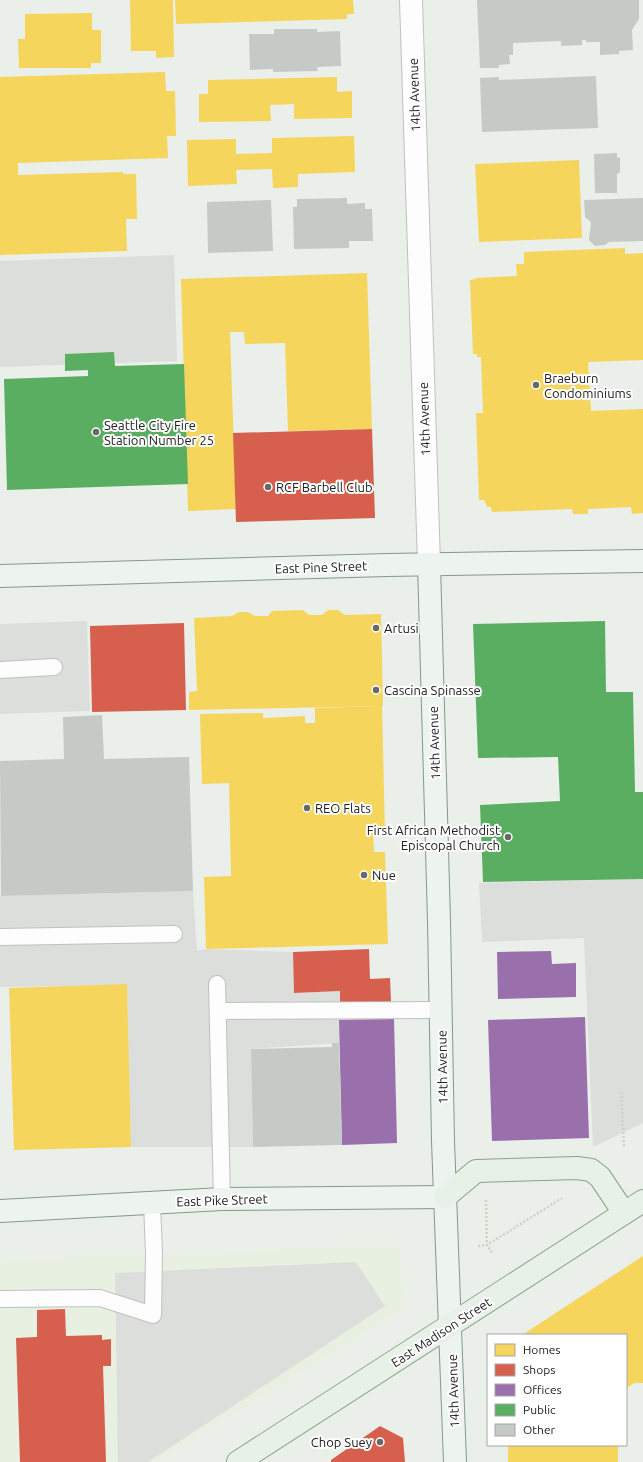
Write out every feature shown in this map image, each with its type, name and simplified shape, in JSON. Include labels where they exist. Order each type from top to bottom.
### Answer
[{"type":"main road","name":"East Pine Street","points":[[0,576],[429,564],[643,561]]},
{"type":"main road","name":"14th Avenue","points":[[429,564],[445,1197],[455,1462]]},
{"type":"main road","points":[[445,1197],[476,1171],[577,1168],[591,1170],[600,1177],[624,1213]]},
{"type":"main road","name":"East Pike Street","points":[[0,1211],[222,1199],[445,1197]]},
{"type":"main road","name":"East Madison Street","points":[[238,1462],[643,1201]]},
{"type":"street","name":"14th Avenue","points":[[411,0],[429,564]]},
{"type":"lane","points":[[0,670],[54,667]]},
{"type":"lane","points":[[0,938],[174,934]]},
{"type":"lane","points":[[217,984],[222,1199]]},
{"type":"lane","points":[[218,1011],[441,1010]]},
{"type":"lane","points":[[0,1299],[100,1298],[153,1315],[154,1253],[152,1203]]},
{"type":"path","points":[[621,1092],[624,1146]]},
{"type":"path","points":[[486,1194],[487,1245],[492,1253]]},
{"type":"path","points":[[478,1246],[487,1245],[567,1195]]},
{"type":"shaded area","points":[[174,255],[177,361],[0,367],[0,261]]},
{"type":"shaded area","points":[[87,621],[90,711],[0,714],[0,624]]},
{"type":"shaded area","points":[[643,879],[643,1123],[593,1147],[584,938],[482,942],[479,883]]},
{"type":"shaded area","points":[[193,891],[197,951],[206,949],[293,952],[294,993],[340,991],[340,1003],[391,1002],[392,1019],[339,1020],[339,1043],[251,1049],[253,1147],[131,1147],[127,985],[0,987],[0,896]]},
{"type":"shaded area","points":[[399,1245],[406,1307],[157,1462],[0,1462],[0,1260]]},
{"type":"shaded area","points":[[356,1262],[385,1306],[148,1462],[118,1462],[115,1273]]},
{"type":"building: Homes","points":[[130,0],[173,0],[174,57],[156,58],[156,51],[131,51]]},
{"type":"building: Homes","points":[[175,0],[353,0],[354,14],[347,14],[347,19],[176,24]]},
{"type":"building: Homes","points":[[92,13],[92,30],[101,30],[101,63],[91,63],[91,68],[19,68],[18,39],[25,39],[25,14]]},
{"type":"building: Homes","points":[[165,72],[166,91],[175,91],[176,136],[167,136],[168,158],[18,163],[18,175],[123,172],[123,174],[136,174],[137,219],[126,219],[127,251],[0,255],[0,77]]},
{"type":"building: Homes","points":[[337,77],[337,92],[352,91],[352,118],[294,119],[294,104],[270,105],[271,121],[199,122],[199,94],[208,94],[208,80]]},
{"type":"building: Homes","points":[[354,136],[355,172],[298,174],[298,187],[273,188],[272,169],[236,170],[237,184],[188,186],[187,140],[236,139],[236,154],[272,153],[272,138]]},
{"type":"building: Homes","points":[[579,160],[582,238],[479,242],[475,164]]},
{"type":"building: Homes","name":"Braeburn Condominiums","points":[[625,248],[625,254],[643,253],[643,360],[588,362],[591,411],[643,409],[643,513],[632,514],[631,507],[588,509],[588,514],[573,514],[572,509],[492,512],[491,507],[487,507],[484,500],[479,500],[476,413],[483,413],[481,357],[477,357],[477,354],[473,354],[470,280],[476,278],[517,276],[516,264],[524,264],[524,252]]},
{"type":"building: Homes","points":[[367,273],[372,429],[288,431],[285,343],[245,344],[244,332],[230,332],[236,509],[188,511],[181,279]]},
{"type":"building: Homes","points":[[303,610],[309,615],[322,615],[328,610],[338,610],[345,615],[381,614],[383,706],[189,710],[189,692],[197,691],[194,618],[232,616],[239,612],[248,612],[255,616],[268,616],[272,611]]},
{"type":"building: Homes","name":"REO Flats","points":[[382,706],[385,833],[373,834],[374,852],[385,852],[388,944],[206,949],[204,877],[231,876],[229,783],[202,784],[200,714],[263,713],[263,718],[305,716],[305,723],[315,723],[315,708]]},
{"type":"building: Homes","points":[[127,984],[131,1147],[14,1150],[9,988]]},
{"type":"building: Homes","points":[[643,1256],[643,1383],[635,1383],[627,1387],[627,1334],[524,1334]]},
{"type":"building: Homes","points":[[508,1446],[618,1446],[618,1462],[508,1462]]},
{"type":"building: Shops","points":[[372,429],[375,518],[236,522],[233,433]]},
{"type":"building: Shops","points":[[184,623],[186,710],[92,712],[90,626]]},
{"type":"building: Shops","points":[[369,949],[370,979],[390,978],[391,1002],[340,1004],[340,991],[294,993],[293,952]]},
{"type":"building: Shops","points":[[65,1309],[66,1336],[102,1335],[102,1340],[111,1339],[111,1366],[103,1366],[106,1462],[20,1462],[16,1338],[37,1337],[37,1310]]},
{"type":"building: Shops","name":"Chop Suey","points":[[380,1426],[403,1438],[405,1462],[331,1462],[331,1460]]},
{"type":"building: Offices","points":[[551,951],[552,964],[576,963],[576,997],[498,999],[497,952]]},
{"type":"building: Offices","points":[[585,1017],[589,1138],[492,1141],[488,1020]]},
{"type":"building: Offices","points":[[394,1019],[397,1143],[342,1145],[339,1020]]},
{"type":"building: Public","name":"Seattle City Fire Station Number 25","points":[[114,352],[115,366],[184,364],[188,484],[7,490],[4,379],[88,376],[88,370],[65,371],[65,354]]},
{"type":"building: Public","points":[[605,621],[606,692],[633,692],[635,792],[643,792],[643,879],[483,882],[480,805],[560,801],[558,757],[478,758],[473,624]]},
{"type":"building: Other","points":[[477,0],[639,0],[639,19],[632,30],[633,50],[619,51],[619,54],[600,55],[600,42],[586,42],[586,40],[582,40],[582,45],[561,46],[561,41],[513,43],[513,55],[509,55],[510,64],[499,65],[499,68],[480,68]]},
{"type":"building: Other","points":[[274,29],[317,29],[317,32],[340,31],[341,66],[317,67],[318,71],[273,72],[273,69],[250,70],[249,34],[274,34]]},
{"type":"building: Other","points":[[596,76],[598,128],[482,132],[480,78],[499,77],[499,80]]},
{"type":"building: Other","points":[[617,153],[617,157],[620,158],[620,172],[617,174],[617,193],[595,193],[594,154]]},
{"type":"building: Other","points":[[347,198],[347,204],[365,203],[365,209],[372,209],[373,241],[349,241],[349,248],[294,249],[293,207],[297,207],[297,199]]},
{"type":"building: Other","points":[[643,198],[643,241],[609,242],[605,245],[595,246],[589,240],[591,222],[585,217],[584,200]]},
{"type":"building: Other","points":[[271,200],[273,251],[208,253],[207,202]]},
{"type":"building: Other","points":[[102,715],[104,759],[189,757],[193,891],[1,896],[0,761],[64,759],[63,717]]},
{"type":"building: Other","points":[[332,1043],[339,1043],[342,1145],[253,1147],[251,1049],[332,1047]]},
{"type":"place","name":"Braeburn Condominiums","points":[[536,385]]},
{"type":"place","name":"Seattle City Fire Station Number 25","points":[[96,432]]},
{"type":"place","name":"RCF Barbell Club","points":[[268,487]]},
{"type":"place","name":"Artusi","points":[[376,628]]},
{"type":"place","name":"Cascina Spinasse","points":[[376,690]]},
{"type":"place","name":"REO Flats","points":[[307,808]]},
{"type":"place","name":"First African Methodist Episcopal Church","points":[[508,837]]},
{"type":"place","name":"Nue","points":[[364,875]]},
{"type":"place","name":"Chop Suey","points":[[380,1442]]}]
